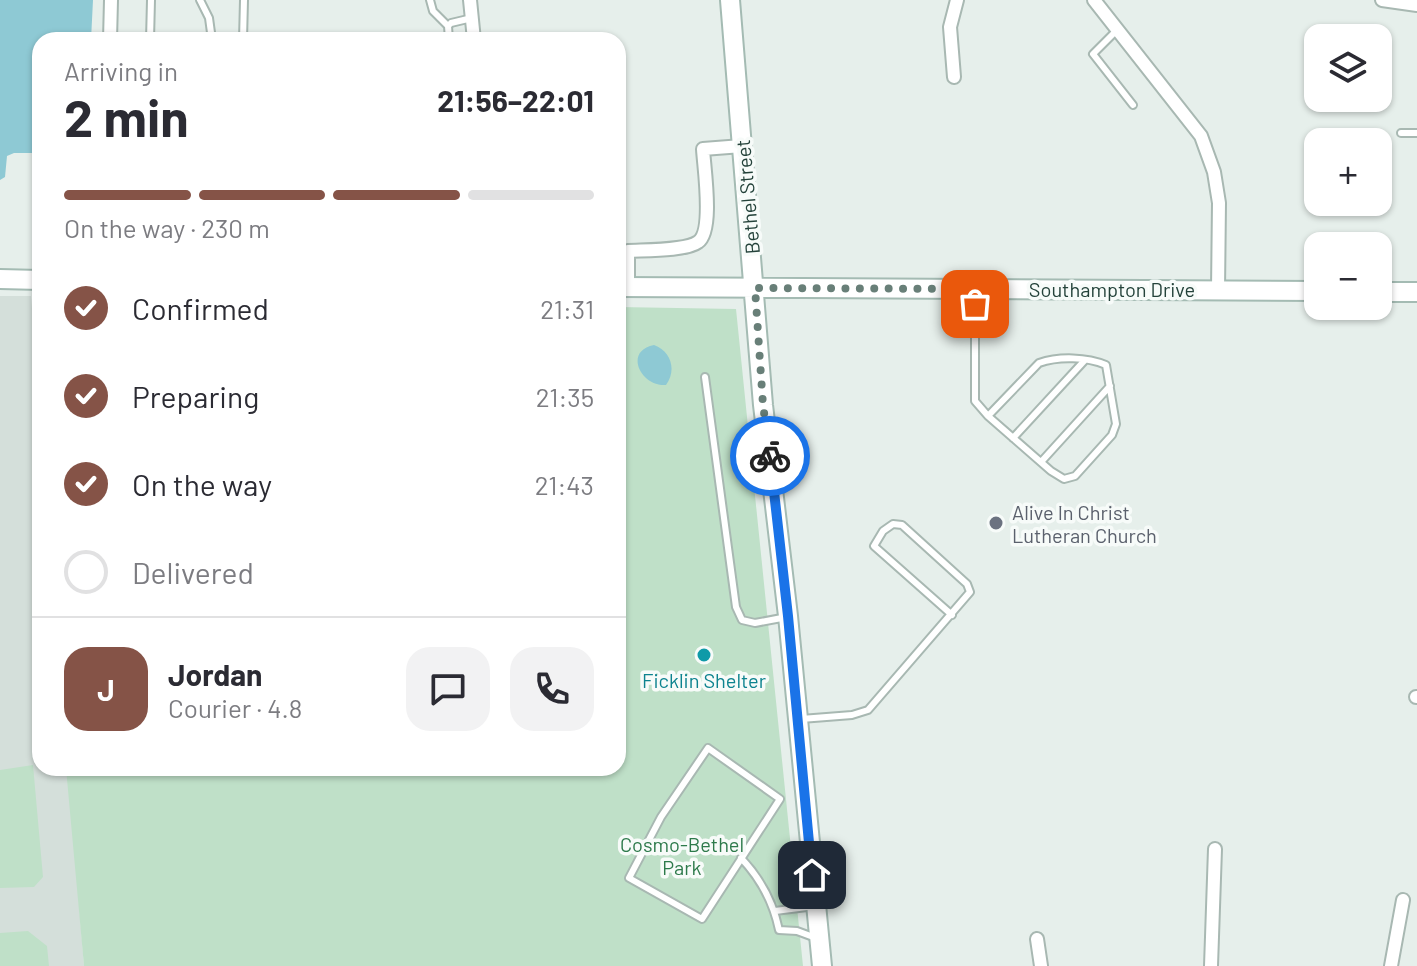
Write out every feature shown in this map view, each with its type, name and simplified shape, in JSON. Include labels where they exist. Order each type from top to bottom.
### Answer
[{"type":"street","points":[[110,32],[111,0]]},
{"type":"street","points":[[470,0],[473,32]]},
{"type":"street","name":"Bethel Street","points":[[730,0],[763,405],[788,616],[822,966]]},
{"type":"street","points":[[954,77],[950,27],[957,0]]},
{"type":"street","points":[[1094,0],[1201,136],[1214,172],[1219,203],[1218,290]]},
{"type":"street","points":[[1382,0],[1417,5]]},
{"type":"street","points":[[626,265],[628,251],[697,243],[702,236],[706,216],[703,149],[742,146]]},
{"type":"street","points":[[0,279],[32,280]]},
{"type":"street","name":"Southampton Drive","points":[[626,287],[1304,291]]},
{"type":"street","points":[[1392,292],[1417,292]]},
{"type":"street","points":[[1211,966],[1215,849]]},
{"type":"street","points":[[1391,966],[1403,900]]},
{"type":"street","points":[[1037,939],[1041,966]]},
{"type":"lane","points":[[150,32],[151,0]]},
{"type":"lane","points":[[200,0],[209,18],[211,32]]},
{"type":"lane","points":[[243,32],[244,0]]},
{"type":"lane","points":[[430,0],[437,17],[448,26],[448,32]]},
{"type":"lane","points":[[448,26],[472,18]]},
{"type":"lane","points":[[1117,30],[1093,54],[1133,105]]},
{"type":"lane","points":[[1401,133],[1417,133]]},
{"type":"lane","points":[[976,289],[975,401],[988,416],[1064,479],[1075,476],[1112,435],[1116,424],[1106,365],[1085,360],[1050,359],[1039,363],[988,416]]},
{"type":"lane","points":[[1013,438],[1085,360]]},
{"type":"lane","points":[[705,377],[736,607],[742,620],[755,623],[788,616]]},
{"type":"lane","points":[[1041,462],[1110,386]]},
{"type":"lane","points":[[797,719],[852,715],[868,710],[952,615],[970,592],[967,584],[902,525],[893,524],[883,531],[874,546],[952,615]]},
{"type":"lane","points":[[708,748],[780,799],[741,858],[702,919],[629,878],[661,817],[708,748]]},
{"type":"lane","points":[[741,858],[759,876],[775,911],[779,930],[797,931],[819,939]]},
{"type":"lane","points":[[775,911],[816,906]]},
{"type":"shaded area","points":[[0,296],[31,296],[32,776],[69,776],[84,966],[0,966]]},
{"type":"green space","name":"Cosmo-Bethel Park","points":[[626,307],[736,309],[803,966],[84,966],[67,776],[626,776]]},
{"type":"green space","points":[[32,765],[43,877],[34,887],[0,888],[0,770]]},
{"type":"green space","points":[[28,931],[47,946],[49,966],[0,966],[0,933]]},
{"type":"water","points":[[0,0],[93,0],[91,32],[32,32],[32,153],[7,156],[5,177],[0,180]]},
{"type":"water","points":[[654,345],[665,352],[672,367],[666,385],[649,380],[639,368],[639,354]]},
{"type":"way so far","points":[[770,456],[763,405],[755,288],[976,289],[975,304]]},
{"type":"place","name":"Alive In Christ Lutheran Church","points":[[996,523]]},
{"type":"place","name":"Ficklin Shelter","points":[[704,655]]},
{"type":"route","points":[[770,456],[812,875]]}]
